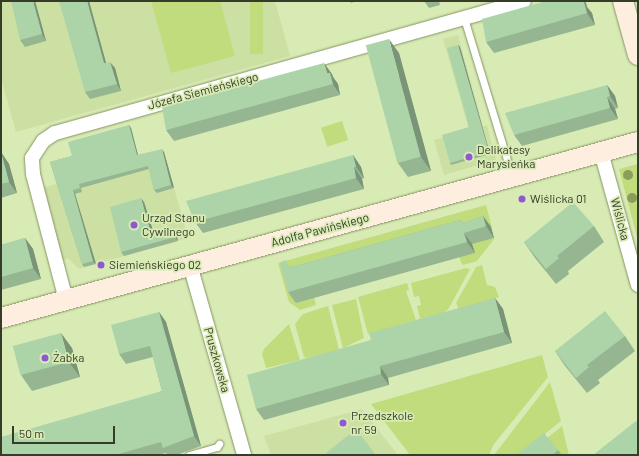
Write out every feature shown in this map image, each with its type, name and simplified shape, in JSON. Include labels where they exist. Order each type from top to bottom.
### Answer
[{"type":"street","name":"Józefa Siemieńskiego","points":[[66,300],[33,174],[32,158],[44,141],[55,133],[524,1]]},
{"type":"street","points":[[623,1],[638,55]]},
{"type":"street","name":"Adolfa Pawińskiego","points":[[1,318],[638,142]]},
{"type":"street","name":"Wiślicka","points":[[601,152],[638,286]]},
{"type":"street","name":"Pruszkowska","points":[[190,265],[244,455]]},
{"type":"lane","points":[[464,18],[512,177]]},
{"type":"lane","points":[[190,455],[217,447],[219,444]]},
{"type":"shaded area","points":[[1,1],[275,1],[290,56],[16,132],[1,79]]},
{"type":"shaded area","points":[[151,1],[220,1],[235,56],[171,73]]},
{"type":"shaded area","points":[[250,1],[263,1],[263,54],[250,54]]},
{"type":"shaded area","points":[[458,35],[483,126],[487,125],[496,160],[444,175],[434,140],[469,130],[443,39]]},
{"type":"shaded area","points":[[342,121],[348,140],[327,147],[321,128]]},
{"type":"shaded area","points":[[164,152],[188,238],[79,269],[68,258],[62,261],[42,188]]},
{"type":"shaded area","points":[[638,164],[638,241],[619,169]]},
{"type":"shaded area","points":[[486,205],[492,227],[482,231],[485,240],[495,238],[477,261],[463,265],[459,257],[475,253],[468,231],[290,280],[296,303],[314,297],[316,305],[300,310],[289,302],[278,263]]},
{"type":"shaded area","points":[[482,265],[487,285],[495,287],[499,297],[459,310],[456,303],[476,267]]},
{"type":"shaded area","points":[[466,268],[470,269],[449,308],[444,313],[420,319],[417,306],[421,305],[419,296],[414,297],[411,283]]},
{"type":"shaded area","points":[[407,283],[409,290],[406,291],[416,320],[368,334],[358,297]]},
{"type":"shaded area","points":[[356,299],[364,338],[343,348],[332,305]]},
{"type":"shaded area","points":[[328,306],[339,350],[307,358],[304,357],[295,324],[303,314]]},
{"type":"shaded area","points":[[289,324],[300,360],[266,368],[262,354],[264,349]]},
{"type":"shaded area","points":[[542,355],[548,377],[494,444],[489,455],[410,455],[371,404]]},
{"type":"shaded area","points":[[550,382],[561,421],[519,455],[494,455]]},
{"type":"shaded area","name":"Przedszkole nr 59","points":[[362,409],[398,455],[271,455],[264,436]]},
{"type":"shaded area","points":[[562,426],[569,455],[526,455]]},
{"type":"building","points":[[11,1],[33,1],[42,34],[20,40]]},
{"type":"building","points":[[59,1],[87,1],[104,63],[110,62],[117,84],[85,92]]},
{"type":"building","points":[[546,1],[581,1],[584,2],[587,13],[486,42],[482,19]]},
{"type":"building","points":[[389,39],[421,157],[397,163],[366,45]]},
{"type":"building","points":[[458,45],[489,152],[450,163],[442,135],[469,127],[447,48]]},
{"type":"building","points":[[324,63],[327,73],[330,73],[333,84],[166,130],[162,107]]},
{"type":"building","points":[[607,85],[610,96],[607,97],[610,108],[514,135],[505,113]]},
{"type":"building","points":[[129,125],[137,155],[162,149],[171,185],[154,190],[148,166],[79,184],[80,188],[73,190],[93,261],[82,264],[50,162],[72,156],[68,142]]},
{"type":"building","points":[[1,152],[9,182],[1,184]]},
{"type":"building","points":[[353,155],[356,167],[354,167],[356,178],[195,222],[186,201]]},
{"type":"building","name":"Urząd Stanu Cywilnego","points":[[141,198],[151,233],[173,228],[175,237],[121,252],[110,207]]},
{"type":"building","points":[[573,202],[594,226],[557,256],[559,258],[546,269],[524,242]]},
{"type":"building","points":[[483,216],[486,226],[464,233],[467,242],[288,292],[280,263],[285,260],[289,267],[296,266],[460,220],[462,223]]},
{"type":"building","points":[[25,238],[33,268],[1,277],[1,245]]},
{"type":"building","points":[[495,298],[504,332],[380,366],[381,374],[256,409],[247,375],[371,340],[369,333]]},
{"type":"building","points":[[605,311],[625,336],[587,365],[589,367],[576,378],[555,351]]},
{"type":"building","points":[[159,312],[194,436],[163,448],[161,442],[115,455],[1,455],[1,437],[162,391],[150,346],[119,354],[111,325]]},
{"type":"building","points":[[61,333],[69,362],[20,375],[13,346]]},
{"type":"building","points":[[636,421],[638,424],[638,455],[593,455]]},
{"type":"building","points":[[356,429],[376,455],[328,455],[326,453]]},
{"type":"building","points":[[544,433],[558,450],[553,455],[516,455]]},
{"type":"place","name":"Delikatesy Marysieńka","points":[[469,157]]},
{"type":"place","name":"Wiślicka 01","points":[[522,199]]},
{"type":"place","name":"Urząd Stanu Cywilnego","points":[[134,225]]},
{"type":"place","name":"Siemieńskiego 02","points":[[101,265]]},
{"type":"place","name":"Żabka","points":[[45,358]]},
{"type":"place","name":"Przedszkole nr 59","points":[[343,423]]}]
